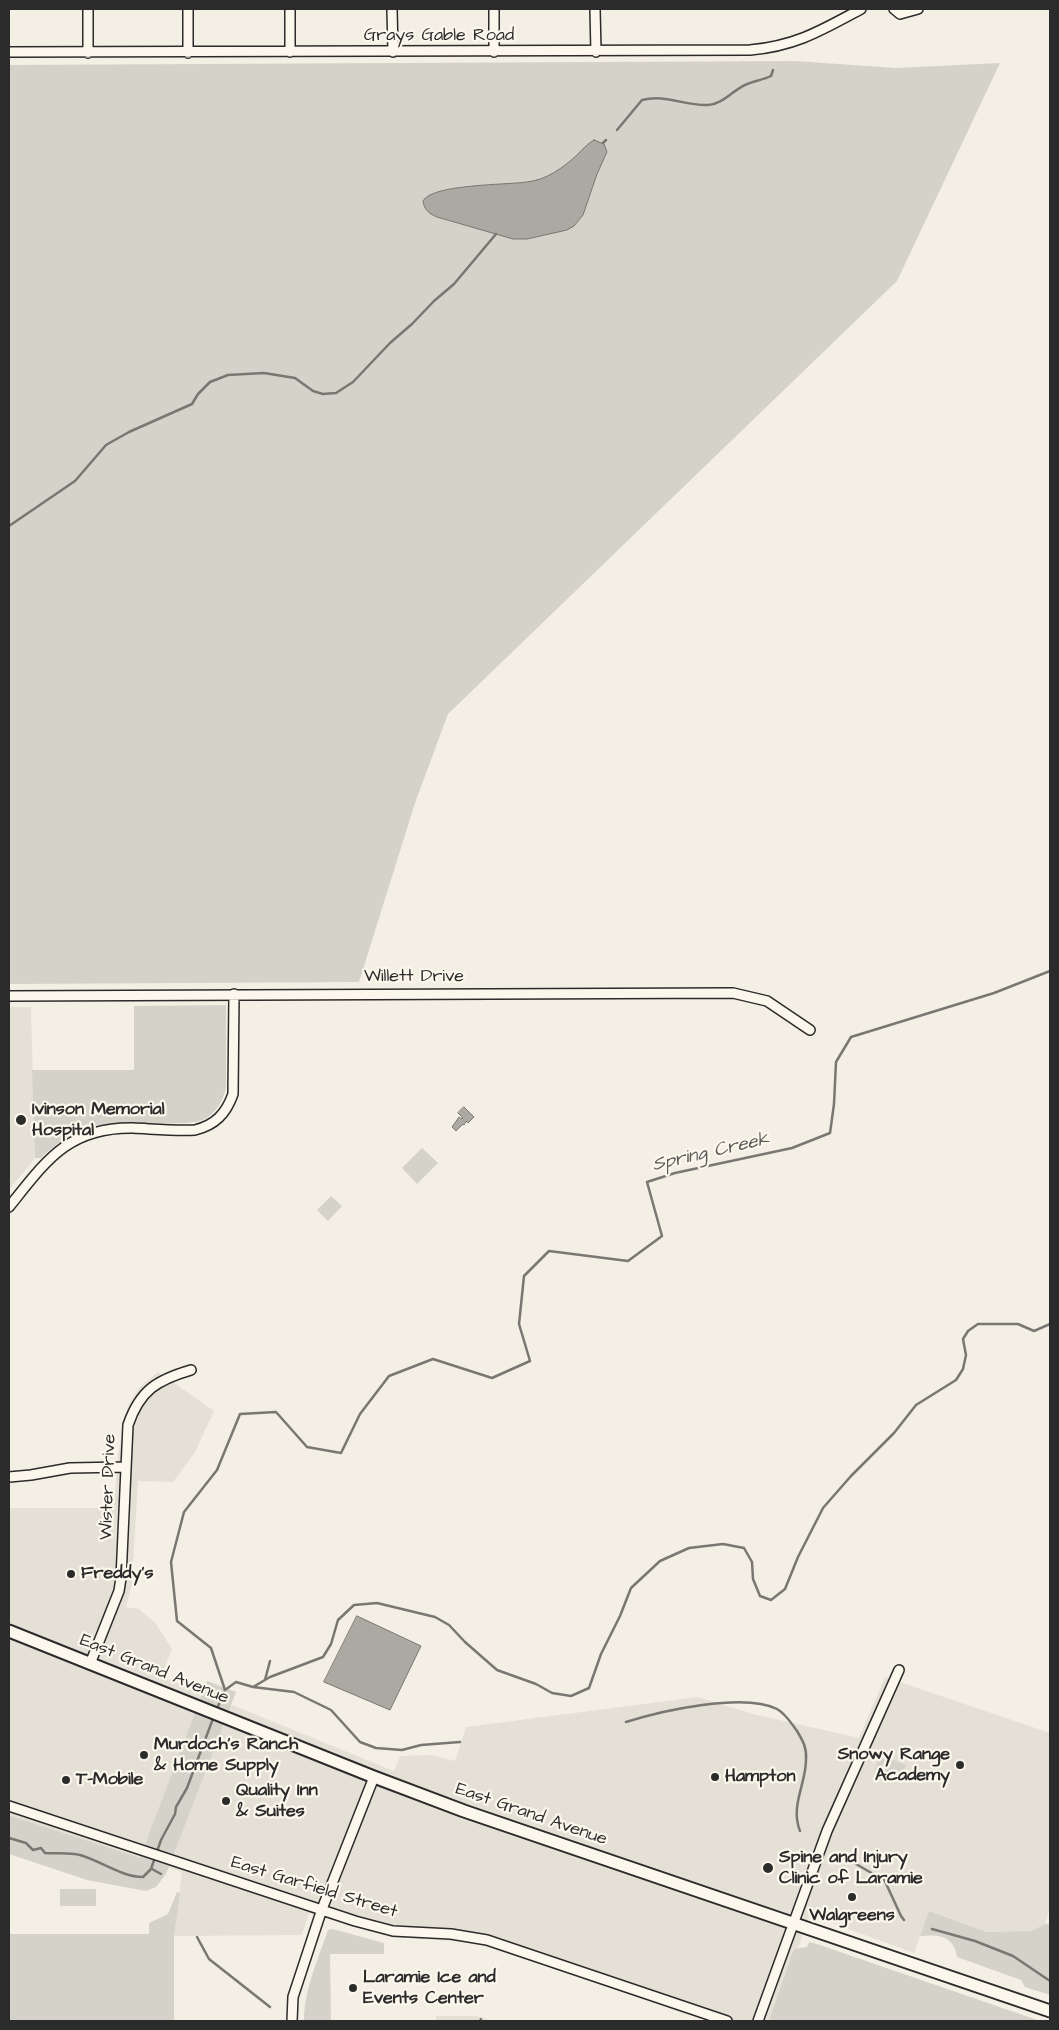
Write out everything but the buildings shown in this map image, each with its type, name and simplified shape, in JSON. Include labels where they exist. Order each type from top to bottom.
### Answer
[{"type":"main road","name":"East Grand Avenue","points":[[9,1631],[374,1777],[507,1826],[1050,2011]]},
{"type":"street","points":[[88,9],[88,53]]},
{"type":"street","points":[[188,9],[188,53]]},
{"type":"street","points":[[290,9],[290,52]]},
{"type":"street","points":[[392,9],[392,52]]},
{"type":"street","points":[[494,9],[494,52]]},
{"type":"street","points":[[596,9],[596,52]]},
{"type":"street","name":"Grays Gable Road","points":[[9,52],[596,52],[768,49],[801,40],[859,9]]},
{"type":"street","points":[[894,9],[900,14],[918,9]]},
{"type":"street","name":"Willett Drive","points":[[9,996],[733,993],[767,1001],[810,1030]]},
{"type":"street","points":[[9,1207],[55,1153],[80,1137],[100,1130],[116,1128],[195,1130],[206,1127],[216,1121],[230,1104],[233,1094],[234,994]]},
{"type":"street","name":"Wister Drive","points":[[90,1664],[119,1591],[128,1425],[142,1396],[162,1379],[191,1370]]},
{"type":"street","points":[[9,1476],[31,1475],[70,1468],[125,1467]]},
{"type":"street","points":[[758,2021],[827,1831],[899,1670]]},
{"type":"street","points":[[292,2021],[293,1997],[322,1909],[374,1777]]},
{"type":"street","name":"East Garfield Street","points":[[9,1806],[355,1921],[393,1931],[451,1934],[487,1940],[727,2021]]},
{"type":"shaded area","points":[[795,61],[896,68],[1000,63],[897,281],[448,714],[415,803],[359,982],[9,984],[9,65]]},
{"type":"shaded area","points":[[594,140],[604,144],[607,152],[597,174],[583,215],[574,226],[567,230],[527,239],[513,239],[437,217],[425,207],[423,201],[429,195],[440,191],[541,179],[554,173]]},
{"type":"shaded area","points":[[226,1005],[226,1088],[219,1105],[213,1113],[205,1119],[196,1122],[114,1123],[86,1128],[55,1146],[41,1158],[35,1158],[32,1070],[134,1070],[134,1006]]},
{"type":"shaded area","name":"Ivinson Memorial Hospital","points":[[9,1007],[31,1007],[35,1158],[9,1190]]},
{"type":"shaded area","points":[[464,1107],[474,1117],[468,1123],[466,1121],[456,1131],[452,1127],[459,1117],[463,1118],[458,1113]]},
{"type":"shaded area","points":[[422,1148],[438,1163],[417,1184],[402,1168]]},
{"type":"shaded area","points":[[331,1196],[342,1206],[328,1221],[317,1210]]},
{"type":"shaded area","points":[[158,1372],[214,1411],[195,1452],[173,1482],[138,1481],[132,1584],[126,1607],[139,1609],[156,1624],[172,1649],[161,1676],[394,1771],[400,1756],[432,1755],[455,1761],[466,1727],[698,1697],[753,1714],[859,1738],[885,1677],[1050,1733],[1050,1908],[1045,1924],[1031,1931],[987,1932],[929,1911],[914,1953],[810,1915],[772,2021],[709,2021],[483,1945],[467,1942],[390,1937],[309,1913],[302,1935],[174,1936],[182,1872],[9,1815],[9,1508],[114,1508],[118,1455],[128,1406],[140,1387]]},
{"type":"shaded area","points":[[357,1616],[421,1646],[390,1710],[324,1682]]},
{"type":"shaded area","points":[[207,1681],[236,1692],[166,1874],[156,1887],[146,1891],[87,1880],[9,1854],[9,1815],[140,1858]]},
{"type":"shaded area","points":[[880,1755],[906,1765],[900,1780],[875,1770]]},
{"type":"shaded area","points":[[60,1889],[96,1889],[96,1906],[60,1906]]},
{"type":"shaded area","points":[[177,1892],[180,1893],[174,1936],[174,2021],[9,2021],[9,1934],[149,1934],[149,1923],[168,1914]]},
{"type":"shaded area","points":[[929,1911],[987,1932],[1031,1931],[1045,1924],[1050,1924],[1050,1995],[1025,1987],[1021,1980],[957,1957],[953,1945],[945,1938],[934,1935],[920,1936]]},
{"type":"shaded area","points":[[333,1929],[384,1943],[384,1954],[330,1954],[331,2021],[304,2021],[306,1998],[312,1975],[328,1930]]},
{"type":"shaded area","points":[[809,1942],[1040,2021],[769,2021],[794,1949],[807,1947]]},
{"type":"shaded area","points":[[436,2016],[476,2016],[494,2021],[436,2021]]},
{"type":"waterway","points":[[617,130],[642,100],[659,98],[691,104],[713,104],[723,100],[745,85],[771,76],[773,70]]},
{"type":"waterway","points":[[603,143],[606,140]]},
{"type":"waterway","points":[[9,526],[75,481],[106,445],[129,432],[192,404],[198,394],[210,382],[228,375],[264,373],[295,378],[313,391],[323,394],[336,393],[353,382],[390,343],[454,284],[496,234]]},
{"type":"waterway","name":"Spring Creek","points":[[216,1711],[225,1690],[211,1648],[177,1621],[171,1562],[184,1512],[217,1470],[240,1414],[276,1412],[307,1447],[341,1453],[360,1414],[389,1376],[433,1359],[492,1378],[530,1361],[519,1324],[524,1276],[549,1251],[628,1261],[662,1236],[647,1182],[675,1173],[792,1148],[830,1133],[834,1104],[836,1062],[851,1037],[994,993],[1050,971]]},
{"type":"waterway","points":[[253,1687],[270,1677],[323,1657],[331,1644],[338,1620],[354,1605],[377,1603],[435,1617],[449,1625],[497,1670],[536,1684],[552,1693],[571,1696],[589,1688],[601,1654],[620,1616],[631,1588],[660,1561],[689,1548],[723,1544],[744,1548],[752,1562],[753,1579],[760,1596],[771,1600],[785,1589],[798,1557],[823,1508],[851,1476],[894,1433],[916,1405],[956,1380],[963,1369],[966,1355],[963,1339],[968,1331],[978,1324],[1018,1324],[1034,1331],[1050,1324]]},
{"type":"waterway","points":[[265,1680],[270,1661]]},
{"type":"waterway","points":[[225,1690],[236,1682],[253,1687],[294,1692],[331,1710],[360,1742],[376,1748],[402,1750],[421,1745],[460,1742]]},
{"type":"waterway","points":[[626,1722],[680,1709],[724,1703],[744,1702],[762,1704],[777,1709],[786,1716],[797,1731],[803,1741],[806,1752],[797,1813],[800,1831]]},
{"type":"waterway","name":"Spring Creek","points":[[9,1838],[26,1843],[33,1850],[41,1848],[45,1853],[80,1855],[119,1872],[143,1877],[151,1869],[161,1840],[187,1788],[214,1716]]},
{"type":"waterway","points":[[853,1855],[856,1864],[875,1875],[883,1877],[904,1920]]},
{"type":"waterway","points":[[152,1869],[161,1874]]},
{"type":"waterway","points":[[932,1929],[975,1941],[1013,1956],[1050,1981]]},
{"type":"waterway","points":[[197,1937],[209,1959],[270,2007]]},
{"type":"place","name":"Ivinson Memorial Hospital","points":[[21,1120]]},
{"type":"place","name":"Freddy's","points":[[71,1574]]},
{"type":"place","name":"Murdoch's Ranch & Home Supply","points":[[144,1755]]},
{"type":"place","name":"Snowy Range Academy","points":[[960,1765]]},
{"type":"place","name":"Hampton","points":[[715,1777]]},
{"type":"place","name":"T-Mobile","points":[[66,1780]]},
{"type":"place","name":"Quality Inn & Suites","points":[[226,1801]]},
{"type":"place","name":"Spine and Injury Clinic of Laramie","points":[[768,1868]]},
{"type":"place","name":"Walgreens","points":[[852,1897]]},
{"type":"place","name":"Laramie Ice and Events Center","points":[[353,1988]]}]
